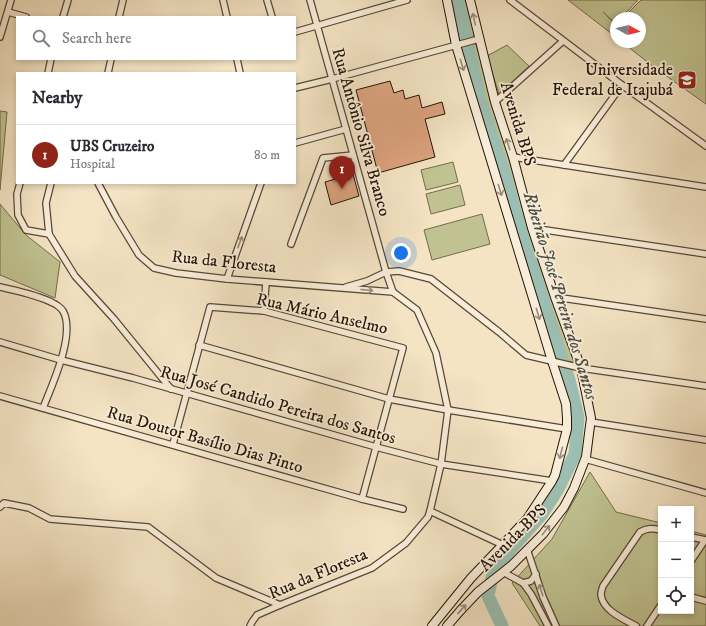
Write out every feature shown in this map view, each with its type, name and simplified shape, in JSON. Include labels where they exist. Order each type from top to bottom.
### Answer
[{"type":"main road","name":"Avenida BPS","points":[[432,626],[471,578],[527,519],[555,475],[567,429],[566,404],[458,45],[447,0]]},
{"type":"main road","name":"Avenida BPS","points":[[447,626],[478,592],[511,566],[543,534],[564,507],[589,461],[591,422],[579,368],[532,228],[495,102],[470,0]]},
{"type":"street","points":[[0,37],[11,0]]},
{"type":"street","points":[[63,16],[68,0]]},
{"type":"street","points":[[119,16],[123,0]]},
{"type":"street","points":[[223,0],[227,16]]},
{"type":"street","points":[[268,0],[272,16]]},
{"type":"street","name":"Rua Antônio Silva Branco","points":[[310,0],[386,272]]},
{"type":"street","points":[[296,32],[404,0]]},
{"type":"street","points":[[510,0],[622,85],[706,146]]},
{"type":"street","points":[[8,12],[22,16]]},
{"type":"street","points":[[296,88],[479,39]]},
{"type":"street","points":[[495,102],[563,41]]},
{"type":"street","points":[[48,72],[52,60]]},
{"type":"street","points":[[109,72],[111,60]]},
{"type":"street","points":[[237,60],[240,72]]},
{"type":"street","points":[[564,165],[622,85]]},
{"type":"street","points":[[296,143],[346,129]]},
{"type":"street","points":[[291,244],[323,158],[353,155]]},
{"type":"street","points":[[512,157],[706,187]]},
{"type":"street","points":[[20,184],[17,194],[18,215],[26,230],[49,234]]},
{"type":"street","points":[[51,184],[46,203],[49,234],[75,276],[114,319],[171,389]]},
{"type":"street","name":"Rua da Floresta","points":[[98,184],[139,255],[154,268],[176,273],[227,279],[393,292],[417,310],[436,353],[448,410],[441,464],[428,517],[406,543],[372,568],[257,615],[250,626]]},
{"type":"street","points":[[227,279],[261,184]]},
{"type":"street","points":[[532,228],[706,254]]},
{"type":"street","points":[[342,288],[367,281],[386,272],[399,270],[430,279],[499,332],[526,355],[579,368],[706,386]]},
{"type":"street","points":[[386,272],[393,292]]},
{"type":"street","points":[[264,311],[266,282]]},
{"type":"street","points":[[0,287],[38,297],[54,303],[62,310],[66,321],[67,333],[61,360],[43,408]]},
{"type":"street","points":[[555,297],[706,319]]},
{"type":"street","name":"Rua Mário Anselmo","points":[[199,345],[210,307],[264,311],[403,348],[389,399]]},
{"type":"street","name":"Rua José Candido Pereira dos Santos","points":[[0,342],[441,464],[552,481]]},
{"type":"street","points":[[173,444],[199,345],[389,399],[567,429]]},
{"type":"street","name":"Rua Doutor Basílio Dias Pinto","points":[[0,396],[362,499],[403,509]]},
{"type":"street","points":[[362,499],[389,399]]},
{"type":"street","points":[[591,422],[706,440]]},
{"type":"street","points":[[589,461],[706,493]]},
{"type":"street","points":[[0,507],[4,503],[29,508],[50,519],[148,526],[216,578],[280,605]]},
{"type":"street","points":[[430,511],[502,545]]},
{"type":"street","points":[[636,626],[608,609],[603,602],[601,594],[603,586],[640,532],[645,529],[658,529]]},
{"type":"street","points":[[694,538],[705,540],[694,556]]},
{"type":"street","points":[[527,549],[543,597],[556,626]]},
{"type":"street","points":[[501,574],[523,583],[531,594],[548,626]]},
{"type":"street","points":[[523,583],[531,581],[536,574]]},
{"type":"street","points":[[694,598],[706,600]]},
{"type":"street","points":[[647,626],[658,610]]},
{"type":"green space","points":[[455,0],[467,0],[475,35],[459,41]]},
{"type":"green space","points":[[568,0],[638,0],[627,12],[610,12],[610,18],[603,12],[610,19],[610,32]]},
{"type":"green space","name":"Universidade Federal de Itajubá","points":[[641,0],[706,0],[706,104],[630,48],[646,48],[646,12],[629,12]]},
{"type":"green space","points":[[476,44],[516,182],[575,363],[554,356],[461,48]]},
{"type":"green space","points":[[507,45],[529,66],[499,94],[487,56]]},
{"type":"green space","points":[[0,111],[7,112],[0,190]]},
{"type":"green space","points":[[453,162],[458,182],[426,190],[421,170]]},
{"type":"green space","points":[[460,185],[465,205],[431,214],[426,194]]},
{"type":"green space","points":[[0,204],[26,235],[60,262],[55,298],[0,275]]},
{"type":"green space","points":[[482,214],[490,244],[432,260],[424,230]]},
{"type":"green space","points":[[590,472],[616,512],[658,522],[658,614],[694,614],[694,532],[706,535],[706,626],[540,626],[512,583],[552,539]]},
{"type":"building","points":[[390,81],[394,93],[403,90],[405,99],[419,95],[422,108],[442,102],[445,114],[425,119],[435,157],[378,173],[356,90]]},
{"type":"building","points":[[353,174],[359,196],[331,205],[325,182]]},
{"type":"waterway","name":"Ribeirão José Pereira dos Santos","points":[[458,0],[481,103],[569,380],[578,417],[575,454],[558,489],[542,514],[494,568],[488,596],[502,626]]},
{"type":"place","name":"Universidade Federal de Itajubá","points":[[687,80]]},
{"type":"place","name":"UBS Cruzeiro","points":[[342,189]]}]
